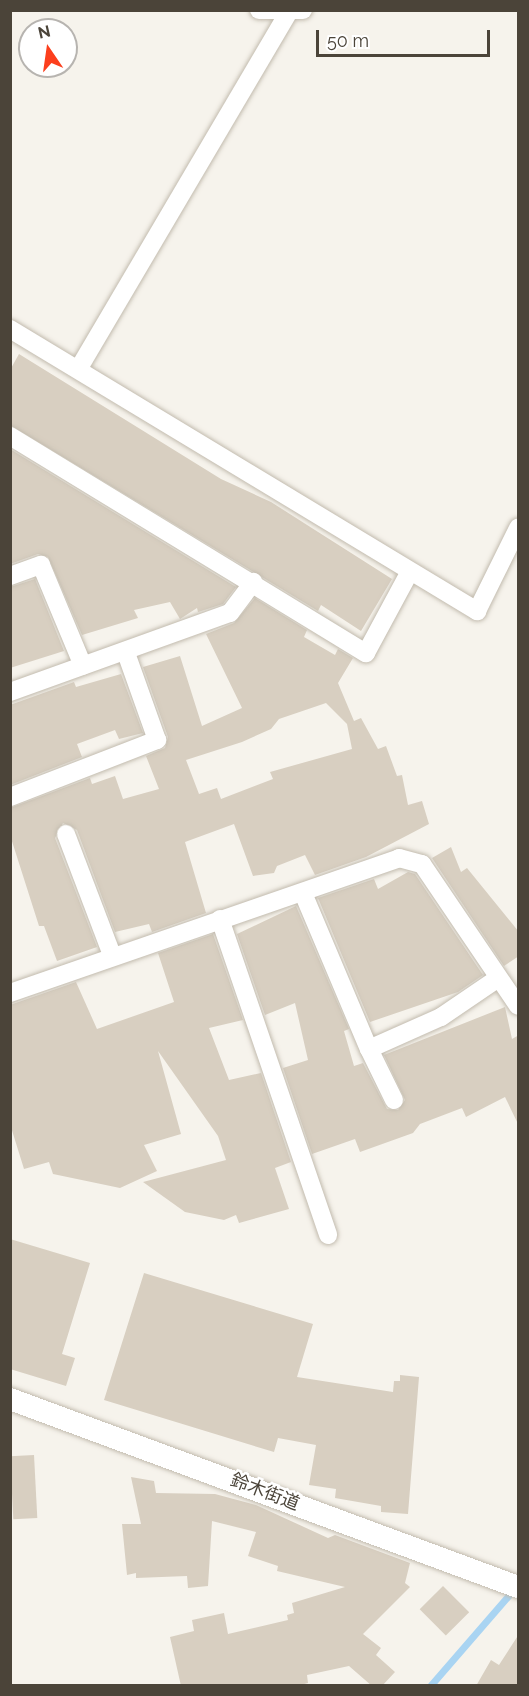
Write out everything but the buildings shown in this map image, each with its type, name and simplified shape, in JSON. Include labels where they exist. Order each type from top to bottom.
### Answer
[{"type":"street","points":[[79,368],[296,11],[259,10]]},
{"type":"street","points":[[10,329],[79,368],[409,573],[477,611],[519,528]]},
{"type":"street","points":[[10,436],[253,582],[366,653],[409,573]]},
{"type":"street","points":[[10,576],[41,565],[82,666]]},
{"type":"street","points":[[10,692],[126,653],[230,613],[253,582]]},
{"type":"street","points":[[10,797],[157,740],[126,653]]},
{"type":"street","points":[[66,834],[112,956]]},
{"type":"street","points":[[10,993],[399,858],[422,864],[497,979],[519,1006]]},
{"type":"street","points":[[303,893],[369,1049],[394,1100]]},
{"type":"street","points":[[220,919],[328,1235]]},
{"type":"street","points":[[369,1049],[441,1017],[497,979]]},
{"type":"street","name":"鈴木街道","points":[[10,1399],[510,1583]]},
{"type":"waterway","points":[[430,1686],[515,1588]]}]
